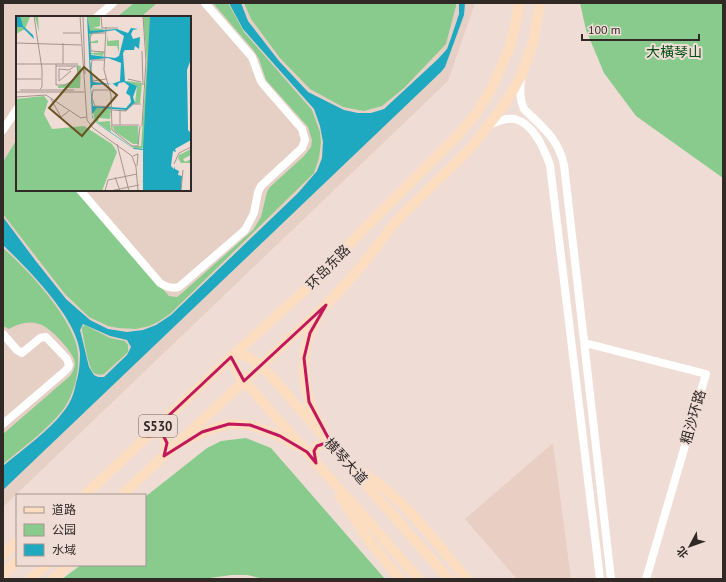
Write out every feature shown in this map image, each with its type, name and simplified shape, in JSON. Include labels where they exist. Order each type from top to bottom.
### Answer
[{"type":"main road","name":"环岛东路","points":[[86,494],[313,283],[370,223],[460,133],[476,114],[492,88],[510,46],[519,3]]},
{"type":"main road","name":"环岛东路","points":[[124,494],[326,305],[350,279],[397,220],[469,150],[512,94],[521,76],[533,43],[540,3]]},
{"type":"main road","points":[[326,305],[310,332],[304,358],[304,372],[309,402],[317,420],[332,445]]},
{"type":"main road","name":"横琴大道","points":[[419,579],[237,373],[232,365],[233,356],[242,354],[248,356],[261,366],[449,579]]},
{"type":"main road","points":[[147,436],[154,433],[159,433],[162,435],[168,452],[202,432],[229,424],[241,424],[265,429],[307,452]]},
{"type":"main road","points":[[316,463],[314,451],[317,446],[326,442],[332,445]]},
{"type":"main road","points":[[352,468],[372,479],[384,488],[412,515],[467,579]]},
{"type":"main road","points":[[329,477],[349,512],[370,542],[400,579]]},
{"type":"main road","points":[[3,555],[16,543]]},
{"type":"main road","points":[[3,574],[16,562]]},
{"type":"main road","points":[[31,579],[45,566]]},
{"type":"main road","points":[[54,579],[67,566]]},
{"type":"street","points":[[98,16],[113,3]]},
{"type":"street","points":[[81,191],[160,283],[169,288],[179,288],[246,230],[254,213],[258,192],[261,186],[302,148],[305,140],[302,129],[260,79],[255,64],[248,53],[205,3]]},
{"type":"street","points":[[521,76],[521,104],[551,136],[562,156],[610,579]]},
{"type":"street","points":[[3,130],[16,114]]},
{"type":"street","points":[[490,124],[508,119],[515,119],[522,122],[530,129],[540,142],[550,165],[554,186],[600,579]]},
{"type":"street","points":[[3,334],[17,350],[22,353],[40,338],[46,337],[69,362],[68,368],[64,372],[3,424]]},
{"type":"street","name":"粗沙环路","points":[[584,343],[706,374],[646,579]]},
{"type":"highlighted area","points":[[326,305],[310,333],[304,358],[309,402],[332,445],[326,443],[317,446],[314,451],[316,463],[307,452],[280,436],[250,425],[229,424],[202,432],[164,456],[167,443],[163,435],[147,436],[231,357],[244,381]]},
{"type":"shaded area","points":[[3,3],[475,3],[448,81],[3,507]]},
{"type":"shaded area","points":[[553,443],[571,579],[517,579],[465,519]]},
{"type":"green space","points":[[134,3],[157,3],[142,16],[118,16]]},
{"type":"green space","points":[[213,3],[228,3],[244,32],[312,110],[320,132],[321,142],[319,158],[314,173],[170,314],[158,322],[136,329],[118,328],[108,326],[89,317],[65,294],[3,214],[3,162],[16,141],[16,191],[76,191],[169,296],[177,297],[253,230],[261,217],[267,192],[270,187],[304,156],[311,147],[312,140],[308,127],[266,80],[259,59],[254,51]]},
{"type":"green space","points":[[244,3],[456,3],[456,6],[446,44],[404,88],[382,106],[364,111],[343,107],[310,89],[280,58],[251,19]]},
{"type":"green space","name":"大橫琴山","points":[[580,3],[723,3],[723,178],[636,116],[604,73],[586,30]]},
{"type":"green space","points":[[3,248],[35,280],[57,307],[73,334],[77,347],[78,363],[74,389],[62,411],[42,432],[3,464],[3,434],[70,376],[74,370],[75,363],[72,355],[64,344],[43,326],[35,323],[28,323],[16,325],[9,329],[3,326]]},
{"type":"green space","points":[[85,325],[110,338],[125,341],[128,345],[128,352],[104,374],[99,375],[94,373],[90,365],[86,353],[82,330],[82,327]]},
{"type":"green space","points":[[246,438],[271,448],[385,579],[264,579],[247,575],[232,575],[202,579],[62,579],[80,566],[146,566],[146,496],[207,448],[221,441]]},
{"type":"water","points":[[229,3],[241,3],[248,21],[279,61],[308,92],[344,110],[358,113],[371,113],[384,109],[447,49],[459,14],[459,3],[465,3],[464,15],[445,67],[441,72],[3,490],[3,466],[51,426],[69,404],[78,376],[80,353],[77,339],[61,310],[38,280],[3,245],[3,217],[66,299],[90,320],[108,329],[127,332],[143,330],[156,325],[171,315],[298,193],[317,171],[322,158],[323,142],[320,126],[314,109],[243,29]],"holes":[[[83,324],[110,336],[127,340],[131,347],[127,355],[104,377],[98,377],[94,375],[89,367],[80,330]]]}]
